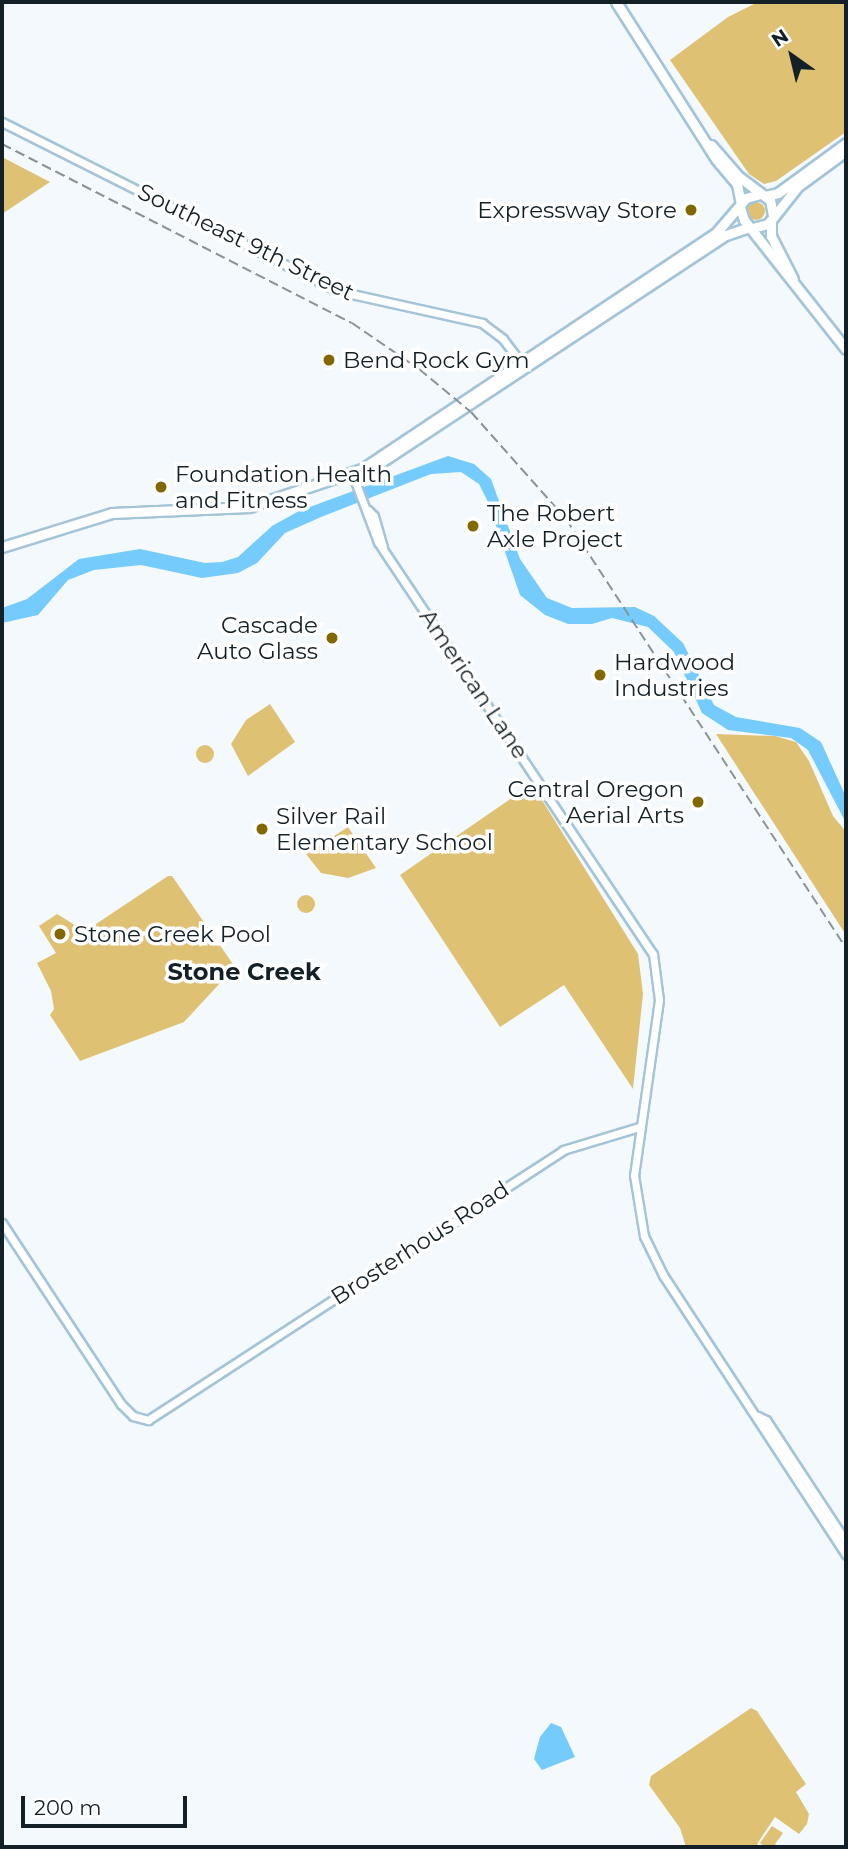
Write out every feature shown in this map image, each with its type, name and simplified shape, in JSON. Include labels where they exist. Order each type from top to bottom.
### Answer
[{"type":"main road","points":[[616,2],[716,159],[740,190],[740,205],[751,227],[846,349]]},
{"type":"main road","points":[[707,141],[773,205],[771,236],[794,284]]},
{"type":"main road","points":[[2,550],[115,518],[250,511],[355,478],[716,233],[740,205],[763,195],[778,193],[846,143]]},
{"type":"main road","points":[[523,365],[735,229],[751,227],[772,218],[798,186],[846,151]]},
{"type":"street","name":"Southeast 9th Street","points":[[2,122],[338,291],[482,323],[503,338],[523,365]]},
{"type":"street","name":"American Lane","points":[[355,478],[368,510],[374,516],[383,547],[653,954],[659,1000],[639,1127]]},
{"type":"street","name":"Brosterhous Road","points":[[2,1223],[121,1404],[133,1416],[148,1420],[563,1150],[639,1127]]},
{"type":"street","points":[[639,1127],[635,1192],[648,1248],[846,1555]]},
{"type":"street","points":[[758,1416],[766,1420],[846,1542]]},
{"type":"shaded area","points":[[758,2],[846,2],[846,132],[776,181],[764,184],[749,174],[670,60],[728,17]]},
{"type":"shaded area","points":[[2,157],[50,182],[2,214]]},
{"type":"shaded area","points":[[756,202],[762,205],[765,211],[762,217],[756,220],[750,217],[747,211],[750,205]]},
{"type":"shaded area","points":[[270,704],[295,742],[248,776],[231,744],[246,720]]},
{"type":"shaded area","points":[[716,734],[775,736],[796,742],[809,761],[833,816],[846,832],[846,935]]},
{"type":"shaded area","points":[[205,745],[213,750],[214,754],[209,762],[205,763],[197,758],[196,754],[201,746]]},
{"type":"shaded area","points":[[532,784],[638,954],[643,994],[633,1089],[564,985],[500,1027],[400,875]]},
{"type":"shaded area","points":[[348,827],[376,868],[348,878],[321,873],[306,854]]},
{"type":"shaded area","points":[[168,876],[172,876],[235,967],[184,1022],[80,1061],[50,1015],[54,1009],[51,991],[37,963],[56,953],[39,926],[57,914],[78,927],[96,924]]},
{"type":"shaded area","points":[[302,895],[310,895],[315,904],[313,911],[302,913],[297,908],[297,900]]},
{"type":"shaded area","points":[[751,1708],[757,1711],[806,1784],[796,1792],[809,1814],[807,1824],[799,1834],[775,1817],[757,1844],[761,1847],[686,1847],[680,1828],[649,1785],[651,1776]]},
{"type":"shaded area","points":[[772,1826],[783,1833],[775,1844],[779,1847],[765,1847],[760,1843]]},
{"type":"water","points":[[448,456],[474,464],[491,479],[520,559],[547,598],[572,608],[635,607],[654,616],[683,643],[714,705],[736,717],[800,728],[821,742],[846,797],[846,823],[808,750],[791,738],[728,730],[702,713],[674,652],[648,627],[612,618],[592,624],[568,624],[545,615],[520,595],[487,500],[479,484],[461,472],[431,474],[285,533],[257,563],[238,573],[202,578],[141,565],[94,570],[68,580],[38,615],[2,623],[2,608],[27,599],[79,559],[140,549],[205,563],[222,562],[238,557],[272,526],[299,511]]},
{"type":"water","points":[[551,1723],[561,1727],[575,1757],[542,1770],[534,1759],[540,1737]]},
{"type":"railway","points":[[2,144],[352,323],[419,369],[471,412],[566,519],[846,948]]},
{"type":"place","name":"Expressway Store","points":[[691,210]]},
{"type":"place","name":"Bend Rock Gym","points":[[329,360]]},
{"type":"place","name":"Foundation Health and Fitness","points":[[161,487]]},
{"type":"place","name":"The Robert Axle Project","points":[[473,526]]},
{"type":"place","name":"Cascade Auto Glass","points":[[332,638]]},
{"type":"place","name":"Hardwood Industries","points":[[600,675]]},
{"type":"place","name":"Central Oregon Aerial Arts","points":[[698,802]]},
{"type":"place","name":"Silver Rail Elementary School","points":[[262,829]]},
{"type":"place","name":"Stone Creek Pool","points":[[60,934]]},
{"type":"district","name":"Stone Creek","points":[[244,972]]}]
